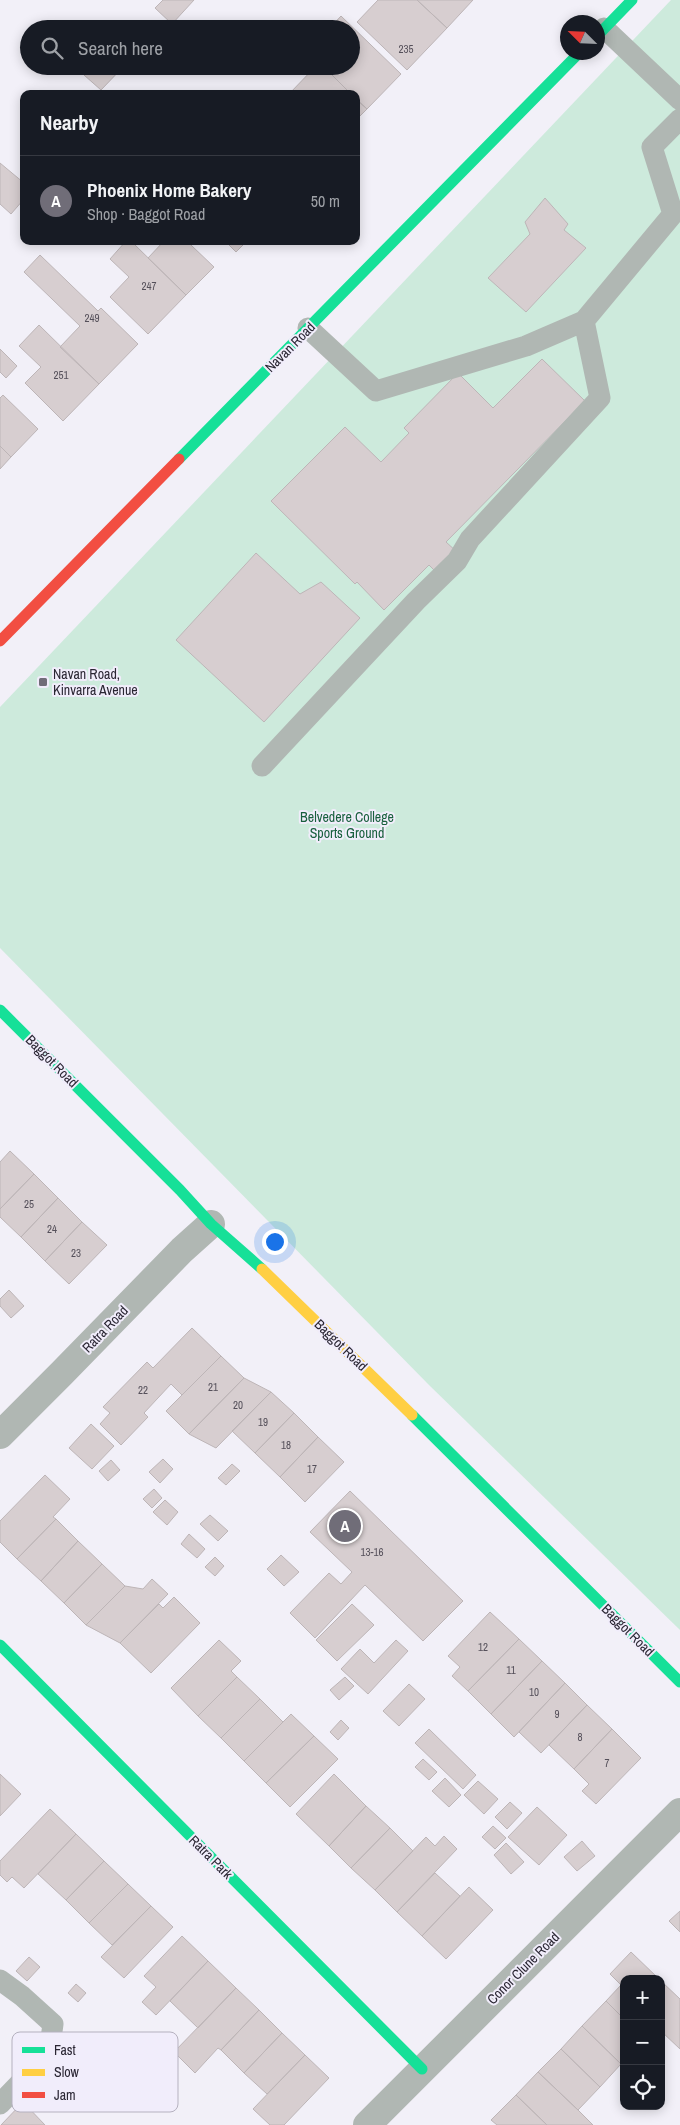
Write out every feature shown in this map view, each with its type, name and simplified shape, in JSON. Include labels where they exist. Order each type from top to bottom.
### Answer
[{"type":"street","points":[[605,28],[632,0]]},
{"type":"street","name":"Navan Road","points":[[0,641],[572,60]]},
{"type":"street","name":"Baggot Road","points":[[0,1010],[180,1190],[211,1224],[246,1254],[381,1384],[680,1682]]},
{"type":"street","name":"Ratra Road","points":[[0,1435],[182,1250],[211,1224]]},
{"type":"street","name":"Ratra Park","points":[[0,1645],[422,2068]]},
{"type":"street","name":"Conor Clune Road","points":[[367,2125],[680,1812]]},
{"type":"lane","points":[[605,35],[680,100]]},
{"type":"lane","points":[[308,328],[376,391],[526,346],[584,321],[676,213],[652,147],[680,119]]},
{"type":"lane","points":[[262,766],[416,601],[457,561],[470,539],[600,398],[584,321]]},
{"type":"lane","points":[[0,1980],[22,1996],[53,2024],[52,2032]]},
{"type":"lane","points":[[0,2104],[12,2092]]},
{"type":"green space","name":"Belvedere College Sports Ground","points":[[671,0],[680,0],[680,1630],[429,1385],[0,948],[0,707]]},
{"type":"building","points":[[163,0],[194,0],[176,20],[168,20],[155,8]]},
{"type":"building","points":[[378,0],[417,0],[447,28],[407,70],[360,25],[359,20]]},
{"type":"building","points":[[417,0],[473,0],[447,28]]},
{"type":"building","points":[[341,16],[345,20],[337,20]]},
{"type":"building","points":[[360,34],[401,74],[367,109],[360,103],[360,90],[347,90],[332,75],[360,75]]},
{"type":"building","points":[[84,75],[115,75],[101,90]]},
{"type":"building","points":[[307,75],[332,75],[347,90],[293,90]]},
{"type":"building","points":[[360,103],[367,109],[360,116]]},
{"type":"building","points":[[0,163],[20,180],[20,204],[11,214],[0,204]]},
{"type":"building","points":[[545,198],[568,224],[564,230],[586,248],[526,312],[488,278],[530,234],[525,222]]},
{"type":"building","points":[[122,245],[135,245],[186,295],[148,334],[110,297],[129,277],[110,259]]},
{"type":"building","points":[[160,245],[191,245],[214,267],[186,295],[148,258]]},
{"type":"building","points":[[229,245],[243,245],[236,252]]},
{"type":"building","points":[[40,255],[98,311],[101,308],[138,344],[99,384],[60,347],[80,326],[24,272]]},
{"type":"building","points":[[39,325],[99,384],[63,421],[25,383],[41,367],[19,346]]},
{"type":"building","points":[[0,349],[17,366],[6,378],[0,372]]},
{"type":"building","points":[[542,359],[585,401],[446,542],[457,552],[437,573],[429,565],[384,610],[271,501],[345,427],[381,462],[409,433],[404,428],[458,373],[493,408]]},
{"type":"building","points":[[3,395],[38,429],[11,457],[0,446],[0,398]]},
{"type":"building","points":[[0,446],[11,457],[0,469]]},
{"type":"building","points":[[256,553],[300,594],[321,582],[360,618],[264,722],[176,640]]},
{"type":"building","points":[[10,1151],[34,1174],[0,1209],[0,1162]]},
{"type":"building","points":[[34,1174],[58,1198],[21,1237],[0,1217],[0,1209]]},
{"type":"building","points":[[58,1198],[82,1222],[45,1261],[21,1237]]},
{"type":"building","points":[[82,1222],[107,1245],[69,1284],[45,1261]]},
{"type":"building","points":[[9,1290],[24,1306],[11,1318],[0,1306],[0,1299]]},
{"type":"building","points":[[192,1328],[221,1356],[182,1395],[171,1384],[144,1413],[148,1417],[121,1445],[100,1424],[110,1413],[103,1407],[147,1362],[153,1368]]},
{"type":"building","points":[[221,1356],[244,1378],[189,1434],[166,1411]]},
{"type":"building","points":[[244,1378],[271,1392],[216,1448],[189,1434]]},
{"type":"building","points":[[271,1392],[294,1413],[255,1453],[232,1431]]},
{"type":"building","points":[[294,1413],[318,1437],[280,1477],[255,1453]]},
{"type":"building","points":[[91,1424],[114,1446],[92,1469],[69,1448]]},
{"type":"building","points":[[318,1437],[344,1462],[305,1502],[280,1477]]},
{"type":"building","points":[[163,1459],[173,1469],[160,1483],[149,1472]]},
{"type":"building","points":[[111,1460],[120,1470],[108,1481],[99,1471]]},
{"type":"building","points":[[232,1464],[240,1471],[226,1485],[218,1478]]},
{"type":"building","points":[[45,1475],[70,1499],[53,1517],[56,1519],[17,1559],[0,1542],[0,1521]]},
{"type":"building","points":[[154,1489],[162,1498],[152,1508],[143,1499]]},
{"type":"building","points":[[350,1491],[463,1601],[423,1641],[365,1585],[315,1638],[290,1613],[329,1573],[341,1584],[352,1572],[310,1532]]},
{"type":"building","points":[[165,1500],[178,1512],[167,1525],[153,1512]]},
{"type":"building","points":[[210,1515],[228,1531],[218,1541],[200,1524]]},
{"type":"building","points":[[56,1519],[78,1541],[41,1581],[17,1559]]},
{"type":"building","points":[[189,1534],[205,1549],[197,1558],[181,1544]]},
{"type":"building","points":[[78,1541],[102,1564],[64,1603],[41,1581]]},
{"type":"building","points":[[281,1555],[299,1572],[284,1586],[267,1569]]},
{"type":"building","points":[[215,1557],[224,1566],[215,1576],[205,1567]]},
{"type":"building","points":[[102,1564],[125,1586],[86,1625],[64,1603]]},
{"type":"building","points":[[152,1579],[168,1594],[120,1643],[86,1625],[125,1586],[143,1589]]},
{"type":"building","points":[[174,1597],[200,1623],[151,1673],[120,1643],[159,1604],[163,1608]]},
{"type":"building","points":[[352,1604],[374,1625],[337,1661],[316,1640]]},
{"type":"building","points":[[490,1612],[519,1639],[468,1691],[452,1676],[460,1667],[448,1656]]},
{"type":"building","points":[[519,1639],[542,1661],[491,1714],[468,1691]]},
{"type":"building","points":[[219,1640],[241,1661],[231,1671],[237,1677],[198,1716],[171,1688]]},
{"type":"building","points":[[396,1640],[408,1651],[368,1694],[341,1669],[360,1649],[374,1663]]},
{"type":"building","points":[[542,1661],[565,1683],[514,1737],[491,1714]]},
{"type":"building","points":[[237,1677],[260,1699],[221,1738],[198,1716]]},
{"type":"building","points":[[345,1677],[354,1686],[339,1700],[330,1690]]},
{"type":"building","points":[[565,1683],[587,1705],[541,1753],[519,1732]]},
{"type":"building","points":[[409,1684],[425,1699],[399,1726],[383,1711]]},
{"type":"building","points":[[260,1699],[283,1722],[244,1761],[221,1738]]},
{"type":"building","points":[[587,1705],[612,1729],[574,1769],[549,1745]]},
{"type":"building","points":[[291,1714],[314,1736],[266,1783],[244,1761]]},
{"type":"building","points":[[341,1720],[349,1728],[338,1740],[330,1732]]},
{"type":"building","points":[[429,1729],[476,1775],[463,1789],[415,1743]]},
{"type":"building","points":[[612,1729],[641,1758],[596,1804],[582,1791],[589,1784],[574,1769]]},
{"type":"building","points":[[314,1736],[338,1759],[290,1807],[266,1783]]},
{"type":"building","points":[[423,1759],[437,1772],[429,1780],[415,1767]]},
{"type":"building","points":[[0,1774],[21,1794],[0,1816]]},
{"type":"building","points":[[334,1774],[366,1806],[329,1846],[296,1814]]},
{"type":"building","points":[[445,1778],[461,1795],[449,1807],[432,1791]]},
{"type":"building","points":[[478,1781],[498,1799],[484,1814],[464,1795]]},
{"type":"building","points":[[510,1802],[522,1813],[507,1829],[495,1817]]},
{"type":"building","points":[[366,1806],[390,1828],[351,1868],[329,1846]]},
{"type":"building","points":[[537,1807],[567,1835],[539,1865],[508,1837]]},
{"type":"building","points":[[50,1809],[76,1834],[24,1888],[12,1877],[7,1882],[0,1875],[0,1861]]},
{"type":"building","points":[[493,1826],[506,1838],[495,1849],[482,1837]]},
{"type":"building","points":[[390,1828],[413,1851],[375,1890],[351,1868]]},
{"type":"building","points":[[76,1834],[104,1861],[66,1900],[38,1874]]},
{"type":"building","points":[[444,1836],[457,1849],[397,1912],[375,1890],[426,1837],[435,1846]]},
{"type":"building","points":[[582,1841],[595,1856],[577,1871],[564,1857]]},
{"type":"building","points":[[506,1843],[524,1862],[511,1874],[494,1855]]},
{"type":"building","points":[[104,1861],[128,1884],[89,1923],[66,1900]]},
{"type":"building","points":[[435,1873],[460,1896],[422,1936],[397,1912]]},
{"type":"building","points":[[128,1884],[151,1906],[112,1945],[89,1923]]},
{"type":"building","points":[[469,1887],[493,1910],[446,1959],[422,1936]]},
{"type":"building","points":[[151,1906],[173,1927],[124,1978],[101,1957]]},
{"type":"building","points":[[680,1911],[680,1932],[669,1921]]},
{"type":"building","points":[[182,1936],[208,1961],[156,2015],[142,2002],[156,1987],[144,1976]]},
{"type":"building","points":[[631,1952],[655,1975],[620,1975],[620,1984],[610,1974]]},
{"type":"building","points":[[29,1957],[40,1967],[27,1981],[16,1971]]},
{"type":"building","points":[[208,1961],[236,1988],[198,2028],[170,2001]]},
{"type":"building","points":[[76,1984],[86,1993],[78,2002],[68,1993]]},
{"type":"building","points":[[665,1985],[680,1999],[680,2049],[665,2035]]},
{"type":"building","points":[[620,1986],[620,2015],[606,2001]]},
{"type":"building","points":[[236,1988],[259,2010],[221,2050],[218,2048],[195,2073],[178,2056],[178,2048]]},
{"type":"building","points":[[606,2001],[620,2015],[620,2063],[582,2026]]},
{"type":"building","points":[[259,2010],[282,2033],[244,2073],[221,2050]]},
{"type":"building","points":[[582,2026],[620,2065],[600,2087],[561,2049]]},
{"type":"building","points":[[282,2033],[305,2055],[267,2094],[244,2073]]},
{"type":"building","points":[[561,2049],[600,2087],[578,2110],[538,2072]]},
{"type":"building","points":[[305,2055],[329,2078],[284,2125],[270,2125],[253,2109]]},
{"type":"building","points":[[538,2072],[593,2125],[547,2125],[516,2095]]},
{"type":"building","points":[[516,2095],[547,2125],[497,2125],[491,2120]]},
{"type":"building","points":[[13,2112],[33,2112],[45,2125],[1,2125]]},
{"type":"traffic: fast","points":[[605,28],[632,0]]},
{"type":"traffic: fast","points":[[179,459],[572,60]]},
{"type":"traffic: fast","points":[[0,1010],[180,1190],[211,1224],[262,1269]]},
{"type":"traffic: fast","points":[[412,1415],[680,1682]]},
{"type":"traffic: fast","points":[[0,1645],[422,2069]]},
{"type":"traffic: slow","points":[[262,1269],[412,1415]]},
{"type":"traffic: jam","points":[[0,641],[179,459]]},
{"type":"place","name":"Navan Road, Kinvarra Avenue","points":[[43,682]]},
{"type":"place","name":"Phoenix Home Bakery","points":[[345,1526]]}]
